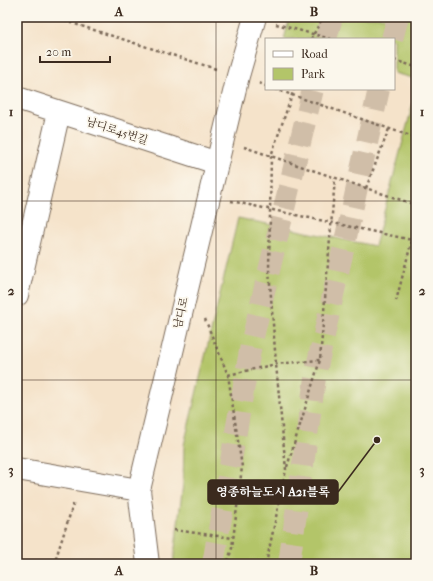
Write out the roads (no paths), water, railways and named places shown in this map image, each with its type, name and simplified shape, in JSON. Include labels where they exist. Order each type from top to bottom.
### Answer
[{"type":"street","name":"남디로","points":[[139,490],[238,76],[254,18]]},
{"type":"street","name":"남디로45번길","points":[[17,98],[217,163]]},
{"type":"street","points":[[17,295],[59,112]]},
{"type":"street","points":[[17,469],[139,490],[148,564]]},
{"type":"tunnel","points":[[326,38],[332,17]]},
{"type":"tunnel","points":[[392,38],[398,17]]},
{"type":"tunnel","points":[[213,564],[251,345],[313,90]]},
{"type":"tunnel","points":[[289,564],[316,371],[379,90]]},
{"type":"place","name":"영종하늘도시 A21블록","points":[[377,440]]}]
